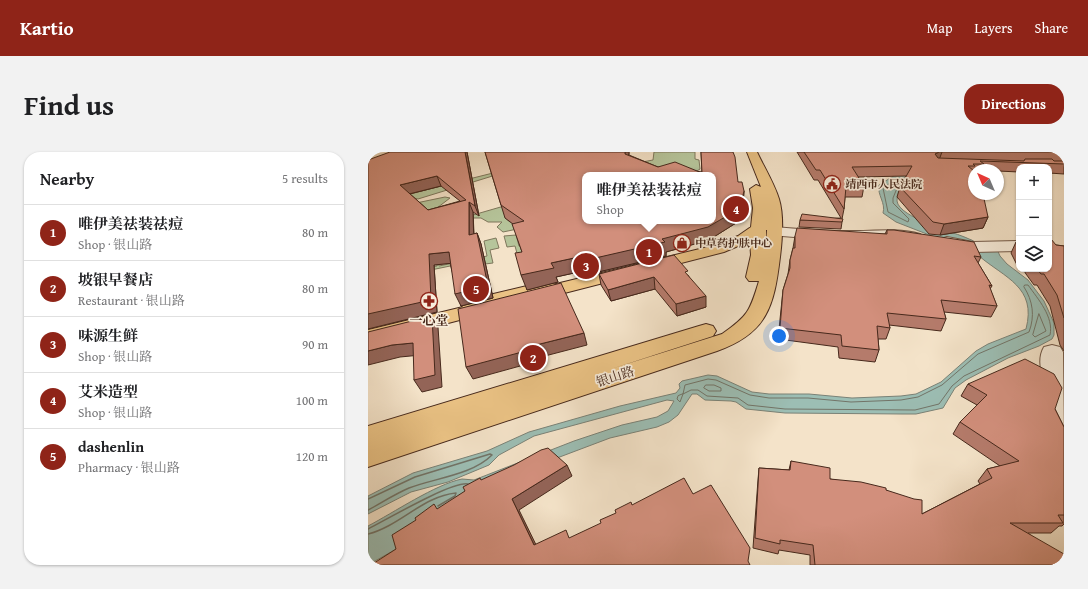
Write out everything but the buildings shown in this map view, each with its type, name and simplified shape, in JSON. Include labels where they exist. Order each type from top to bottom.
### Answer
[{"type":"main road","name":"银山路","points":[[368,455],[728,339],[743,329],[760,309],[769,277],[767,223],[743,152]]},
{"type":"main road","name":"银山路","points":[[368,437],[719,328],[734,319],[743,310],[750,296],[773,200],[768,185],[752,152]]},
{"type":"main road","points":[[368,331],[689,251],[767,223]]},
{"type":"main road","points":[[368,337],[730,245],[752,234],[767,223]]},
{"type":"street","points":[[767,223],[843,236],[892,234],[978,247],[1016,246]]},
{"type":"street","points":[[1052,352],[1055,384],[1058,390],[1064,395]]},
{"type":"street","points":[[1064,404],[1060,420],[1064,431]]},
{"type":"green space","points":[[654,152],[695,152],[695,159],[699,160],[700,169],[697,171],[644,168],[642,162],[653,160]]},
{"type":"green space","points":[[493,173],[499,174],[418,199],[382,190],[421,191]]},
{"type":"green space","points":[[445,197],[450,198],[437,208],[438,210],[368,213]]},
{"type":"green space","points":[[511,204],[509,216],[505,218],[515,226],[582,216],[503,232],[497,227],[502,222],[488,222],[481,218],[473,218],[473,215]]},
{"type":"green space","points":[[516,235],[519,246],[570,238],[518,257],[515,246],[507,247],[504,236]]},
{"type":"green space","points":[[496,238],[499,248],[490,250],[493,263],[485,264],[484,259],[368,283],[368,280],[437,266],[438,260],[439,266],[487,256],[484,241]]},
{"type":"water","points":[[913,164],[897,197],[900,207],[917,219],[970,239],[980,245],[937,238],[896,222],[883,213],[884,209],[879,192],[879,185]]},
{"type":"water","points":[[996,247],[1000,256],[1007,264],[1028,280],[1044,301],[1054,323],[1054,335],[1052,339],[1039,346],[1008,358],[966,380],[955,388],[943,408],[916,414],[785,413],[746,409],[736,402],[705,400],[697,394],[692,394],[678,415],[669,422],[657,427],[610,438],[557,458],[368,565],[368,526],[415,500],[452,482],[462,479],[474,480],[574,441],[622,425],[657,417],[668,411],[674,401],[667,400],[534,436],[499,455],[489,465],[448,482],[411,492],[368,514],[368,496],[413,473],[487,451],[529,432],[620,406],[676,393],[680,388],[679,384],[682,381],[708,375],[717,376],[752,392],[769,394],[809,394],[852,398],[916,394],[941,382],[976,351],[988,344],[1026,329],[1028,315],[1027,303],[1023,293],[1008,278],[979,256],[978,249]]},
{"type":"place","name":"靖西市人民法院","points":[[832,184]]},
{"type":"place","name":"艾米造型","points":[[736,209]]},
{"type":"place","name":"中草药护肤中心","points":[[682,243]]},
{"type":"place","name":"唯伊美祛装祛痘","points":[[649,252]]},
{"type":"place","name":"味源生鲜","points":[[586,266]]},
{"type":"place","name":"dashenlin","points":[[476,289]]},
{"type":"place","name":"一心堂","points":[[429,301]]},
{"type":"place","name":"坡银早餐店","points":[[533,358]]}]
